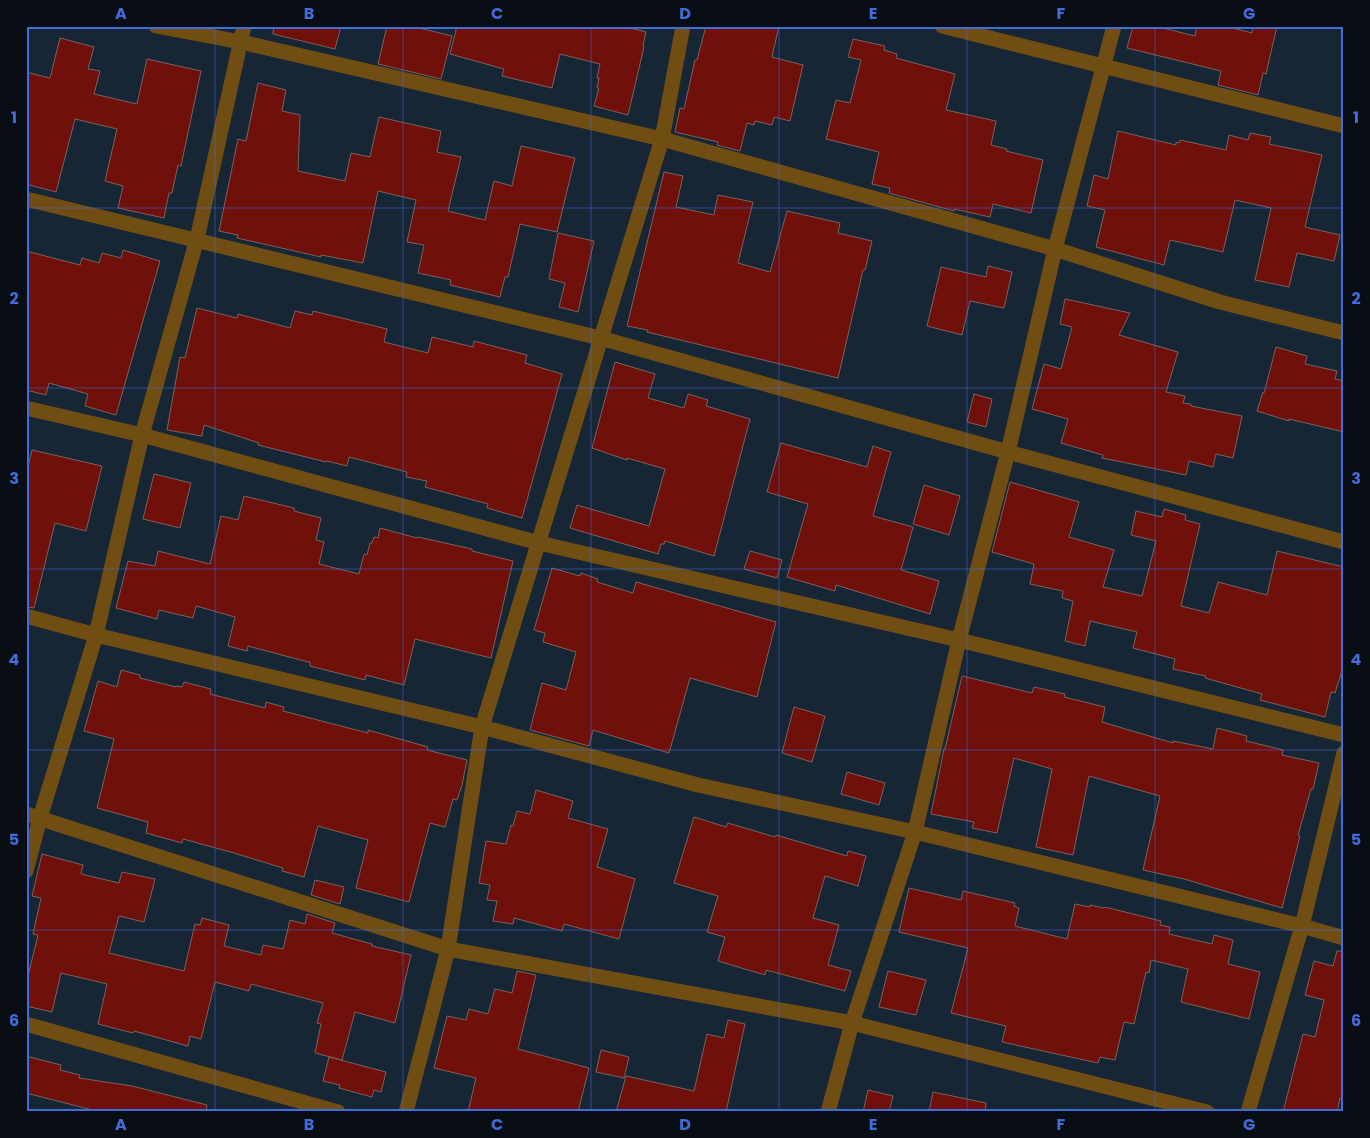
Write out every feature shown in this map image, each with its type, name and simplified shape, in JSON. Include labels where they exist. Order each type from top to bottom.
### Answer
[{"type":"street","points":[[156,26],[240,42],[662,139],[1055,249],[1220,302],[1344,333]]},
{"type":"street","points":[[26,871],[33,816],[96,635],[142,435],[197,240],[244,26]]},
{"type":"street","points":[[406,1112],[448,949],[482,727],[662,139],[683,26]]},
{"type":"street","points":[[942,26],[1344,126]]},
{"type":"street","points":[[828,1112],[852,1023],[915,832],[958,640],[1008,452],[1055,249],[1114,26]]},
{"type":"street","points":[[26,199],[600,338],[1008,452],[1344,542]]},
{"type":"street","points":[[26,408],[142,435],[539,543],[958,640],[1344,735]]},
{"type":"street","points":[[26,616],[96,635],[482,727],[698,785],[915,832],[1302,926],[1344,938]]},
{"type":"street","points":[[1248,1112],[1302,926],[1344,752]]},
{"type":"street","points":[[33,816],[448,949],[852,1023],[1207,1112]]},
{"type":"street","points":[[26,1024],[338,1112]]},
{"type":"building","points":[[274,26],[341,26],[335,49],[273,34]]},
{"type":"building","points":[[387,26],[411,26],[452,36],[441,79],[378,64]]},
{"type":"building","points":[[457,26],[622,26],[646,32],[628,115],[594,106],[599,88],[597,88],[599,78],[597,78],[600,64],[560,54],[552,88],[502,76],[504,69],[450,54]]},
{"type":"building","points":[[706,26],[779,26],[772,57],[803,65],[790,121],[774,117],[772,125],[755,121],[754,125],[747,123],[740,151],[717,145],[718,142],[675,132],[680,108],[684,109],[695,60],[697,60]]},
{"type":"building","points":[[1133,26],[1155,26],[1195,36],[1197,26],[1225,26],[1252,33],[1253,26],[1277,26],[1266,74],[1263,73],[1258,95],[1218,85],[1221,71],[1127,48]]},
{"type":"building","points":[[60,38],[94,47],[88,69],[100,71],[94,94],[137,104],[147,59],[201,71],[181,166],[178,165],[172,193],[169,193],[164,218],[118,208],[123,186],[105,181],[117,129],[75,119],[56,192],[26,184],[26,72],[50,78]]},
{"type":"building","points":[[853,39],[885,46],[884,50],[897,54],[896,58],[955,74],[946,110],[996,121],[991,145],[1007,149],[1006,151],[1043,160],[1031,213],[993,204],[990,217],[954,209],[954,211],[889,193],[890,188],[872,184],[879,152],[826,139],[836,100],[850,103],[861,60],[848,57]]},
{"type":"building","points":[[258,83],[286,90],[282,111],[300,115],[298,171],[345,181],[351,153],[370,157],[379,117],[441,131],[437,152],[461,157],[448,211],[485,220],[494,181],[512,186],[521,146],[575,158],[557,232],[520,224],[508,277],[505,277],[500,297],[450,285],[451,280],[418,273],[424,245],[407,242],[416,200],[378,191],[363,263],[321,255],[321,257],[237,238],[238,235],[219,231],[238,139],[246,141]]},
{"type":"building","points":[[1118,131],[1176,145],[1176,142],[1179,143],[1180,140],[1226,150],[1229,135],[1248,140],[1250,133],[1271,137],[1269,144],[1322,155],[1305,227],[1340,235],[1334,261],[1297,253],[1289,287],[1255,280],[1271,208],[1235,200],[1223,252],[1170,240],[1164,265],[1096,247],[1105,210],[1087,206],[1094,175],[1108,179]]},
{"type":"building","points":[[664,172],[683,176],[676,207],[714,215],[718,195],[753,202],[738,263],[770,272],[787,211],[840,223],[838,233],[872,241],[865,270],[863,270],[838,378],[627,326]]},
{"type":"building","points":[[558,233],[594,241],[578,312],[559,307],[565,283],[549,279]]},
{"type":"building","points":[[123,250],[160,261],[116,415],[85,406],[88,394],[49,383],[46,395],[26,390],[26,251],[80,265],[82,258],[99,263],[102,253],[121,258]]},
{"type":"building","points":[[988,266],[1012,272],[1004,308],[970,301],[962,335],[927,326],[941,267],[986,277]]},
{"type":"building","points":[[1065,299],[1130,313],[1119,335],[1178,352],[1166,392],[1185,396],[1183,403],[1191,404],[1191,406],[1242,416],[1233,458],[1216,454],[1213,467],[1189,461],[1186,475],[1102,458],[1103,455],[1061,443],[1068,419],[1032,409],[1044,364],[1061,369],[1072,327],[1060,324]]},
{"type":"building","points":[[197,308],[237,318],[238,314],[290,328],[295,311],[312,315],[313,311],[387,329],[384,342],[428,353],[432,337],[473,347],[474,341],[527,355],[525,363],[562,374],[522,518],[487,508],[488,504],[425,487],[427,481],[406,477],[407,472],[349,457],[347,466],[326,462],[258,445],[259,443],[204,425],[202,436],[167,430],[180,357],[185,358]]},
{"type":"building","points":[[1276,347],[1307,356],[1305,364],[1337,371],[1335,379],[1344,381],[1344,432],[1289,419],[1289,421],[1257,411],[1264,393]]},
{"type":"building","points":[[615,362],[655,374],[648,398],[684,408],[688,394],[708,400],[706,406],[750,419],[714,556],[665,541],[664,544],[661,544],[658,554],[570,528],[577,505],[649,526],[665,469],[627,458],[627,460],[592,448]]},
{"type":"building","points":[[974,394],[992,399],[986,427],[967,422]]},
{"type":"building","points":[[781,443],[867,467],[873,446],[891,452],[873,516],[913,527],[901,570],[939,581],[930,614],[836,585],[835,591],[787,577],[808,504],[767,492]]},
{"type":"building","points":[[32,450],[102,466],[86,531],[55,523],[34,608],[26,607],[26,475]]},
{"type":"building","points":[[154,474],[191,483],[180,528],[143,519]]},
{"type":"building","points":[[1010,482],[1079,502],[1069,537],[1114,550],[1103,587],[1142,596],[1156,541],[1131,535],[1136,511],[1162,517],[1164,509],[1186,515],[1185,520],[1200,524],[1181,606],[1209,613],[1218,582],[1267,595],[1277,551],[1344,567],[1344,664],[1335,693],[1331,692],[1325,717],[1260,700],[1262,694],[1205,678],[1206,676],[1173,669],[1175,659],[1133,648],[1137,632],[1090,621],[1085,646],[1065,641],[1073,601],[1062,598],[1063,591],[1030,584],[1034,564],[992,552]]},
{"type":"building","points":[[924,485],[960,496],[949,535],[913,524]]},
{"type":"building","points":[[244,496],[294,508],[294,511],[321,518],[316,540],[324,542],[319,564],[359,574],[364,554],[367,555],[370,543],[372,543],[374,537],[378,538],[380,528],[417,538],[472,549],[472,551],[513,561],[491,658],[415,639],[404,685],[366,675],[365,680],[310,666],[310,662],[248,646],[247,651],[228,646],[235,617],[196,606],[193,618],[159,610],[157,619],[116,608],[128,561],[155,566],[158,551],[210,564],[221,516],[238,520]]},
{"type":"building","points":[[750,551],[782,560],[777,578],[744,569]]},
{"type":"building","points":[[552,568],[580,576],[581,573],[598,579],[597,582],[633,593],[636,582],[776,622],[757,697],[690,678],[669,753],[593,730],[589,746],[530,730],[542,683],[566,690],[576,652],[543,642],[545,633],[534,630]]},
{"type":"building","points":[[121,670],[140,675],[140,678],[176,687],[182,687],[184,682],[211,689],[210,694],[265,708],[266,702],[284,707],[283,711],[368,733],[368,730],[428,747],[427,750],[467,760],[462,785],[457,800],[453,799],[445,827],[430,823],[409,902],[356,888],[368,840],[318,826],[304,877],[282,871],[283,868],[234,853],[183,839],[182,843],[146,833],[148,822],[97,808],[114,739],[84,731],[98,681],[117,687]]},
{"type":"building","points":[[962,676],[1032,693],[1034,687],[1065,694],[1064,697],[1105,707],[1102,722],[1173,743],[1173,741],[1213,749],[1217,728],[1247,736],[1246,741],[1283,750],[1282,755],[1319,763],[1313,789],[1311,789],[1298,835],[1300,836],[1282,908],[1184,879],[1143,870],[1160,796],[1089,776],[1073,855],[1036,847],[1052,769],[1014,758],[997,833],[972,828],[974,822],[931,814],[944,749]]},
{"type":"building","points":[[794,707],[825,716],[812,762],[782,753]]},
{"type":"building","points":[[847,772],[885,783],[879,805],[841,794]]},
{"type":"building","points":[[536,790],[573,801],[568,818],[608,829],[597,867],[635,879],[619,939],[564,924],[562,931],[514,918],[513,924],[493,921],[497,901],[487,900],[490,885],[479,883],[486,841],[506,844],[517,811],[530,814]]},
{"type":"building","points":[[694,817],[726,827],[728,823],[775,837],[776,835],[847,856],[848,851],[866,856],[858,886],[825,876],[813,918],[839,925],[828,965],[851,971],[845,991],[766,970],[765,975],[718,961],[725,937],[707,932],[718,896],[674,883]]},
{"type":"building","points":[[42,854],[83,865],[81,874],[119,883],[122,872],[155,879],[144,922],[119,916],[109,953],[184,971],[195,924],[200,925],[202,918],[229,925],[224,946],[261,955],[263,945],[283,949],[290,920],[305,924],[307,914],[335,923],[332,933],[372,944],[372,946],[411,955],[395,1023],[355,1012],[342,1060],[315,1053],[321,1024],[317,1023],[323,1003],[251,984],[249,991],[215,982],[201,1039],[190,1036],[188,1046],[134,1031],[133,1033],[98,1024],[107,984],[61,973],[52,1012],[26,1006],[26,984],[38,935],[33,934],[41,898],[32,896]]},
{"type":"building","points":[[315,880],[344,887],[340,904],[311,895]]},
{"type":"building","points":[[909,888],[961,900],[963,891],[1015,903],[1014,906],[1019,908],[1015,926],[1067,939],[1075,904],[1105,907],[1161,921],[1160,925],[1170,927],[1169,934],[1212,944],[1214,935],[1233,940],[1228,964],[1260,972],[1249,1019],[1181,1002],[1188,969],[1151,960],[1149,973],[1146,972],[1134,1024],[1124,1022],[1115,1060],[1100,1057],[1098,1063],[1002,1042],[1006,1026],[951,1013],[968,948],[899,932]]},
{"type":"building","points":[[1337,951],[1344,951],[1344,1099],[1340,1098],[1337,1112],[1283,1112],[1303,1034],[1315,1037],[1324,1000],[1305,995],[1314,961],[1333,966]]},
{"type":"building","points":[[517,971],[536,975],[518,1049],[589,1068],[578,1112],[468,1112],[476,1078],[434,1068],[447,1016],[466,1020],[469,1009],[488,1014],[495,989],[512,993]]},
{"type":"building","points":[[888,971],[926,980],[916,1015],[879,1007]]},
{"type":"building","points":[[728,1020],[745,1024],[726,1112],[616,1112],[626,1076],[694,1091],[707,1034],[724,1038]]},
{"type":"building","points":[[601,1050],[629,1057],[624,1078],[596,1072]]},
{"type":"building","points":[[26,1056],[61,1065],[60,1070],[80,1075],[79,1078],[132,1086],[207,1105],[206,1112],[88,1112],[89,1109],[26,1093]]},
{"type":"building","points":[[329,1057],[386,1072],[381,1092],[374,1090],[372,1097],[339,1088],[340,1085],[323,1081]]},
{"type":"building","points":[[868,1090],[893,1096],[889,1112],[863,1112]]},
{"type":"building","points":[[933,1092],[986,1103],[985,1112],[929,1112]]}]
